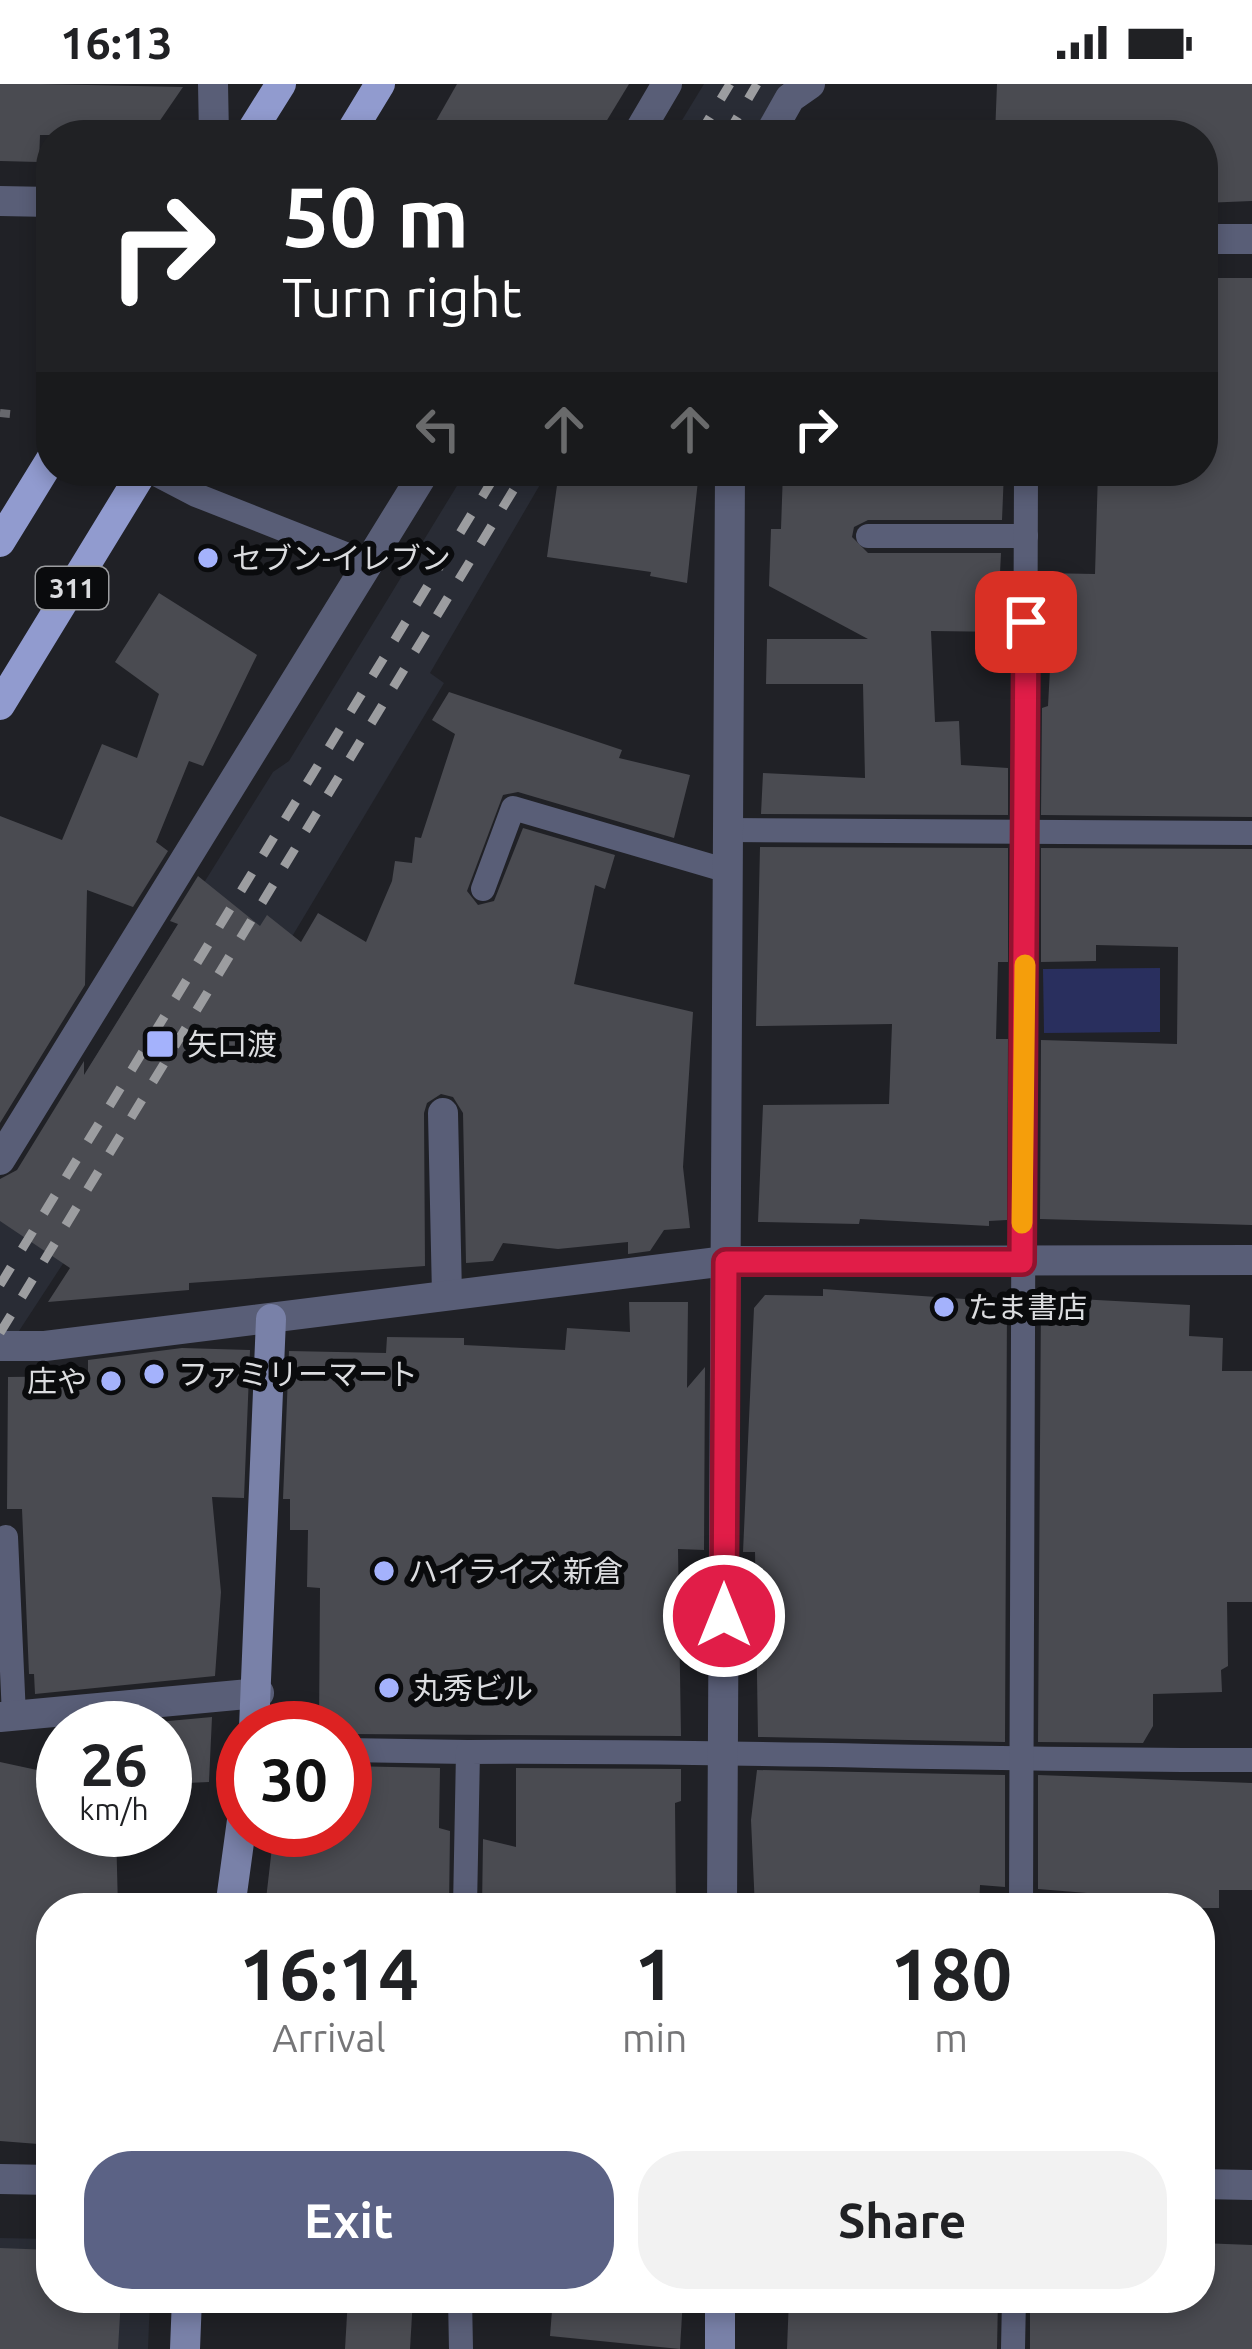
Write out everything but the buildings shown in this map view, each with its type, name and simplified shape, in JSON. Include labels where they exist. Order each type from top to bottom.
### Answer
[{"type":"main road","points":[[258,120],[281,84]]},
{"type":"main road","points":[[358,120],[380,84]]},
{"type":"main road","name":"311","points":[[0,542],[36,483]]},
{"type":"main road","name":"311","points":[[0,705],[138,486]]},
{"type":"street","points":[[213,84],[214,120]]},
{"type":"street","points":[[646,120],[667,84]]},
{"type":"street","points":[[778,120],[790,98],[810,84]]},
{"type":"street","points":[[0,201],[36,202]]},
{"type":"street","points":[[1218,239],[1252,238]]},
{"type":"street","points":[[0,1160],[416,486]]},
{"type":"street","points":[[722,1893],[730,486]]},
{"type":"street","points":[[442,1113],[447,1295]]},
{"type":"street","points":[[0,1346],[17,1349],[726,1262],[1252,1260]]},
{"type":"street","points":[[258,1701],[271,1319]]},
{"type":"street","points":[[7,1717],[259,1693]]},
{"type":"street","points":[[232,1893],[237,1857]]},
{"type":"street","points":[[0,2179],[36,2180]]},
{"type":"street","points":[[1215,2184],[1252,2185]]},
{"type":"street","points":[[185,2349],[187,2313]]},
{"type":"street","points":[[720,2313],[720,2349]]},
{"type":"lane","points":[[178,486],[368,563]]},
{"type":"lane","points":[[1021,1893],[1026,486]]},
{"type":"lane","points":[[868,536],[1026,536]]},
{"type":"lane","points":[[483,889],[514,808],[728,871]]},
{"type":"lane","points":[[728,830],[1252,833]]},
{"type":"lane","points":[[6,1537],[7,1717]]},
{"type":"lane","points":[[372,1750],[723,1750],[1023,1761],[1252,1760]]},
{"type":"lane","points":[[465,1893],[468,1752]]},
{"type":"lane","points":[[460,2313],[460,2349]]},
{"type":"lane","points":[[1013,2349],[1014,2313]]},
{"type":"shaded area","points":[[704,84],[782,84],[761,120],[682,120]]},
{"type":"shaded area","points":[[457,486],[539,486],[430,673],[444,683],[142,1187],[119,1178],[0,1360],[0,1210],[273,772],[289,761]]},
{"type":"shaded area","points":[[1160,968],[1160,1032],[1044,1033],[1043,969]]},
{"type":"shaded area","points":[[0,2238],[36,2239],[36,2313],[149,2313],[148,2349],[0,2349]]},
{"type":"railway","points":[[708,120],[730,84]]},
{"type":"railway","points":[[736,120],[757,84]]},
{"type":"railway","points":[[0,1285],[489,486]]},
{"type":"railway","points":[[0,1333],[516,486]]},
{"type":"slow traffic","points":[[1022,1223],[1025,965]]},
{"type":"place","name":"セブン-イレブン","points":[[208,558]]},
{"type":"place","name":"矢口渡","points":[[160,1044]]},
{"type":"place","name":"たま書店","points":[[944,1307]]},
{"type":"place","name":"ファミリーマート","points":[[154,1374]]},
{"type":"place","name":"庄や","points":[[111,1381]]},
{"type":"place","name":"ハイライズ 新倉","points":[[384,1571]]},
{"type":"place","name":"丸秀ビル","points":[[389,1688]]},
{"type":"route","points":[[724,1616],[726,1262],[1022,1262],[1026,622]]}]
